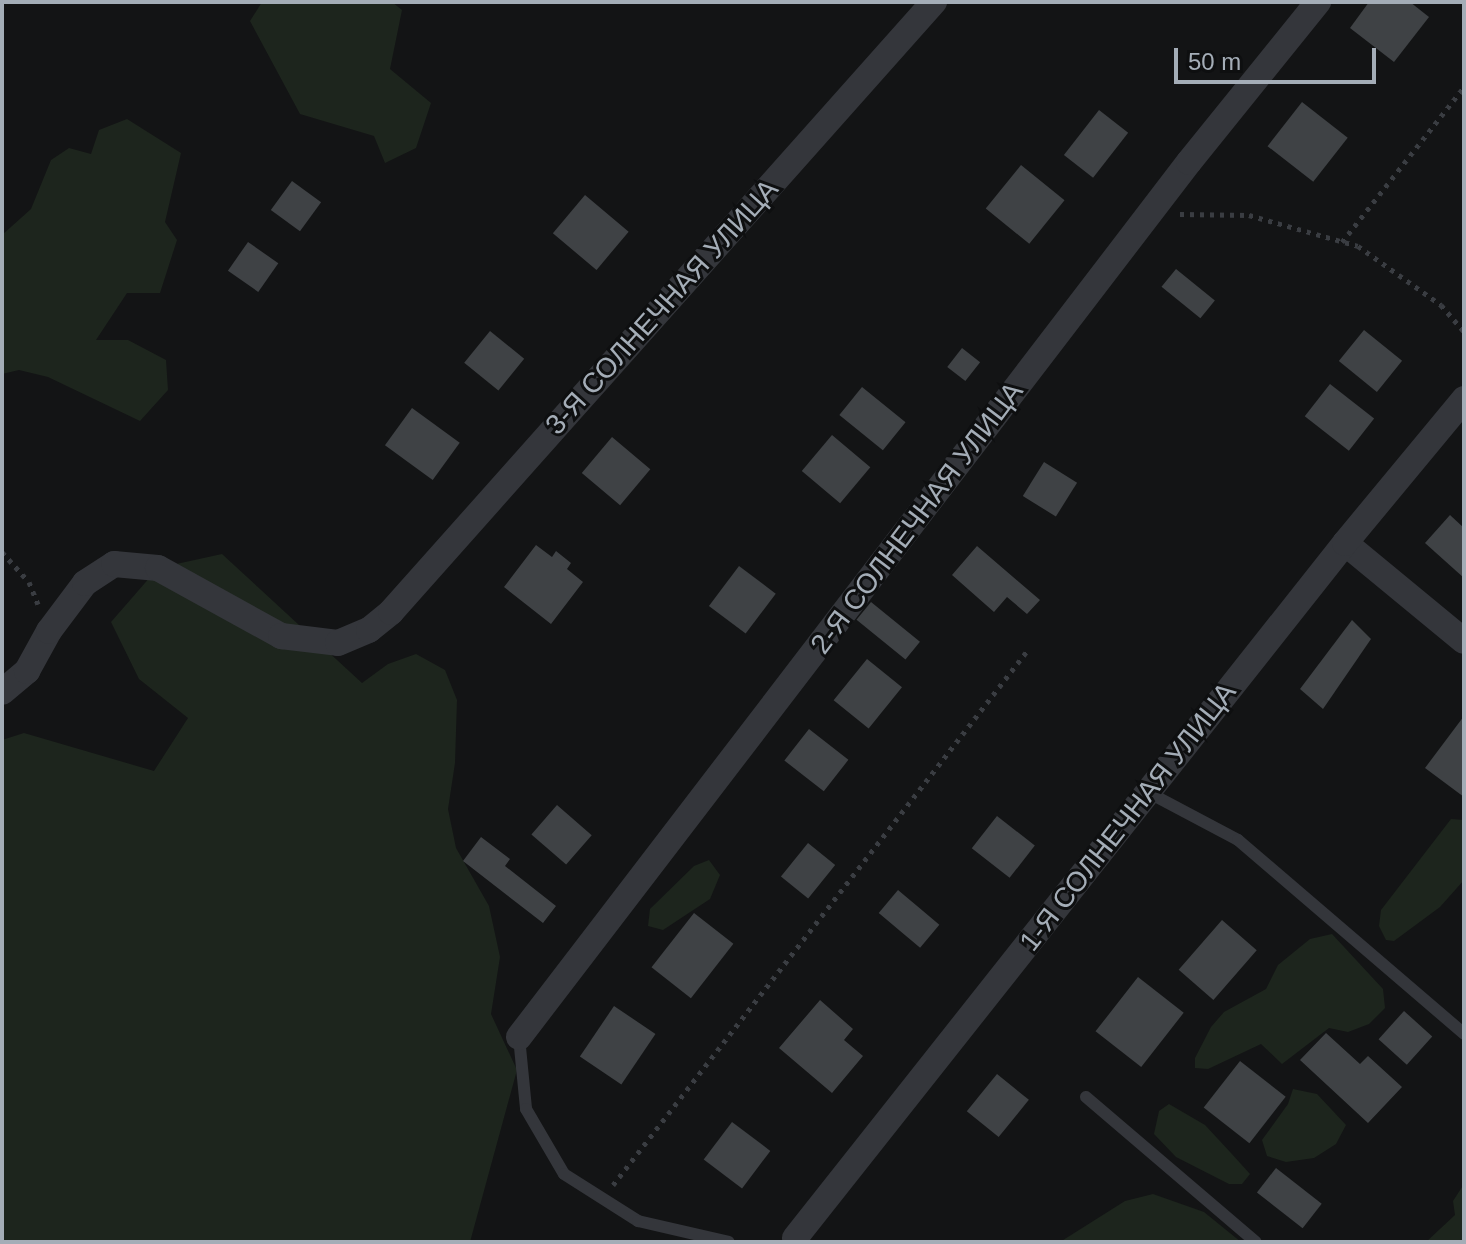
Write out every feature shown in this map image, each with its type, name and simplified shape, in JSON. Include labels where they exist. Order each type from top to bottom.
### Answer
[{"type":"street","name":"3-Я СОЛНЕЧНАЯ УЛИЦА","points":[[2,692],[27,671],[49,631],[85,583],[114,564],[158,568],[281,636],[338,643],[369,630],[391,612],[934,2]]},
{"type":"street","name":"2-Я СОЛНЕЧНАЯ УЛИЦА","points":[[519,1037],[1150,213],[1318,2]]},
{"type":"street","name":"1-Я СОЛНЕЧНАЯ УЛИЦА","points":[[788,1240],[1345,543],[1464,399]]},
{"type":"street","points":[[1345,543],[1464,641]]},
{"type":"lane","points":[[1146,795],[1155,796],[1238,840],[1464,1034]]},
{"type":"lane","points":[[519,1037],[526,1109],[564,1174],[638,1221],[729,1242]]},
{"type":"lane","points":[[1086,1097],[1256,1242]]},
{"type":"path","points":[[1342,242],[1464,87]]},
{"type":"path","points":[[1150,213],[1249,215],[1358,246],[1441,305],[1464,331]]},
{"type":"path","points":[[2,552],[29,582],[49,631]]},
{"type":"path","points":[[602,1199],[1027,651]]},
{"type":"shaded area","points":[[262,2],[392,2],[402,10],[390,69],[431,103],[416,148],[385,163],[374,136],[300,114],[250,21]]},
{"type":"shaded area","points":[[127,119],[181,153],[165,222],[177,240],[160,293],[127,293],[96,340],[128,340],[166,360],[168,390],[140,421],[48,377],[19,370],[2,374],[2,235],[31,209],[51,160],[69,148],[91,154],[99,130]]},
{"type":"shaded area","points":[[222,554],[362,683],[388,664],[416,654],[445,670],[457,700],[455,763],[448,809],[456,848],[489,906],[500,957],[491,1014],[517,1070],[470,1242],[2,1242],[2,740],[24,733],[154,771],[188,718],[139,679],[111,622],[158,568]]},
{"type":"shaded area","points":[[1451,819],[1464,820],[1464,880],[1440,907],[1394,941],[1386,940],[1379,926],[1381,910]]},
{"type":"shaded area","points":[[709,860],[720,875],[710,899],[663,930],[648,926],[650,909],[694,866]]},
{"type":"shaded area","points":[[1332,934],[1383,989],[1385,1008],[1369,1024],[1348,1032],[1329,1028],[1282,1064],[1261,1044],[1208,1069],[1195,1068],[1195,1058],[1211,1027],[1224,1012],[1266,989],[1278,965],[1310,939]]},
{"type":"shaded area","points":[[1293,1089],[1317,1094],[1346,1125],[1336,1144],[1314,1158],[1286,1162],[1267,1156],[1262,1140],[1288,1104]]},
{"type":"shaded area","points":[[1169,1104],[1205,1125],[1231,1153],[1250,1174],[1242,1184],[1229,1184],[1176,1157],[1154,1134],[1159,1111]]},
{"type":"shaded area","points":[[1464,1184],[1464,1242],[1426,1242],[1455,1215],[1453,1201]]},
{"type":"shaded area","points":[[1153,1194],[1204,1212],[1241,1242],[1060,1242],[1125,1201]]},
{"type":"building","points":[[1369,2],[1410,2],[1429,17],[1394,62],[1350,28]]},
{"type":"building","points":[[1302,102],[1348,138],[1313,182],[1268,146]]},
{"type":"building","points":[[1099,110],[1128,133],[1093,178],[1064,155]]},
{"type":"building","points":[[1021,165],[1065,200],[1029,244],[986,209]]},
{"type":"building","points":[[292,181],[321,202],[300,231],[271,210]]},
{"type":"building","points":[[585,195],[629,232],[597,270],[553,233]]},
{"type":"building","points":[[248,242],[278,263],[258,292],[228,271]]},
{"type":"building","points":[[1176,269],[1215,300],[1200,318],[1162,287]]},
{"type":"building","points":[[1364,330],[1402,361],[1377,392],[1339,361]]},
{"type":"building","points":[[490,331],[524,359],[498,391],[464,363]]},
{"type":"building","points":[[962,348],[980,362],[965,381],[947,367]]},
{"type":"building","points":[[1330,384],[1374,418],[1349,451],[1305,416]]},
{"type":"building","points":[[862,387],[906,422],[883,450],[839,415]]},
{"type":"building","points":[[412,408],[460,443],[433,480],[385,445]]},
{"type":"building","points":[[832,435],[870,467],[840,503],[802,471]]},
{"type":"building","points":[[612,437],[650,469],[620,505],[582,473]]},
{"type":"building","points":[[1044,462],[1077,483],[1056,517],[1023,496]]},
{"type":"building","points":[[1450,515],[1464,528],[1464,578],[1425,543]]},
{"type":"building","points":[[536,545],[552,557],[556,551],[571,563],[567,569],[583,582],[551,624],[504,587]]},
{"type":"building","points":[[977,546],[1040,600],[1027,614],[1007,597],[994,612],[952,575]]},
{"type":"building","points":[[739,566],[776,594],[746,634],[709,606]]},
{"type":"building","points":[[871,602],[920,642],[905,660],[857,620]]},
{"type":"building","points":[[1352,620],[1371,639],[1323,709],[1300,689]]},
{"type":"building","points":[[867,659],[902,687],[869,729],[834,700]]},
{"type":"building","points":[[1464,716],[1464,797],[1425,768]]},
{"type":"building","points":[[809,729],[848,760],[824,791],[784,761]]},
{"type":"building","points":[[557,805],[592,835],[566,865],[531,834]]},
{"type":"building","points":[[997,816],[1035,846],[1010,878],[972,848]]},
{"type":"building","points":[[481,837],[510,859],[505,866],[556,906],[543,923],[463,861]]},
{"type":"building","points":[[808,843],[835,865],[808,898],[781,876]]},
{"type":"building","points":[[898,890],[939,925],[920,948],[879,913]]},
{"type":"building","points":[[694,913],[733,944],[691,998],[652,967]]},
{"type":"building","points":[[1222,920],[1257,950],[1213,1000],[1179,970]]},
{"type":"building","points":[[1138,977],[1184,1013],[1141,1067],[1096,1031]]},
{"type":"building","points":[[820,1000],[853,1029],[844,1040],[863,1056],[832,1093],[779,1048]]},
{"type":"building","points":[[614,1006],[655,1034],[621,1085],[580,1057]]},
{"type":"building","points":[[1404,1011],[1432,1036],[1407,1065],[1379,1039]]},
{"type":"building","points":[[1326,1033],[1360,1064],[1368,1056],[1402,1087],[1368,1123],[1300,1060]]},
{"type":"building","points":[[1240,1061],[1286,1097],[1249,1143],[1204,1107]]},
{"type":"building","points":[[997,1074],[1029,1100],[999,1137],[967,1111]]},
{"type":"building","points":[[732,1122],[770,1151],[742,1188],[704,1160]]},
{"type":"building","points":[[1276,1168],[1322,1204],[1303,1228],[1257,1192]]}]
